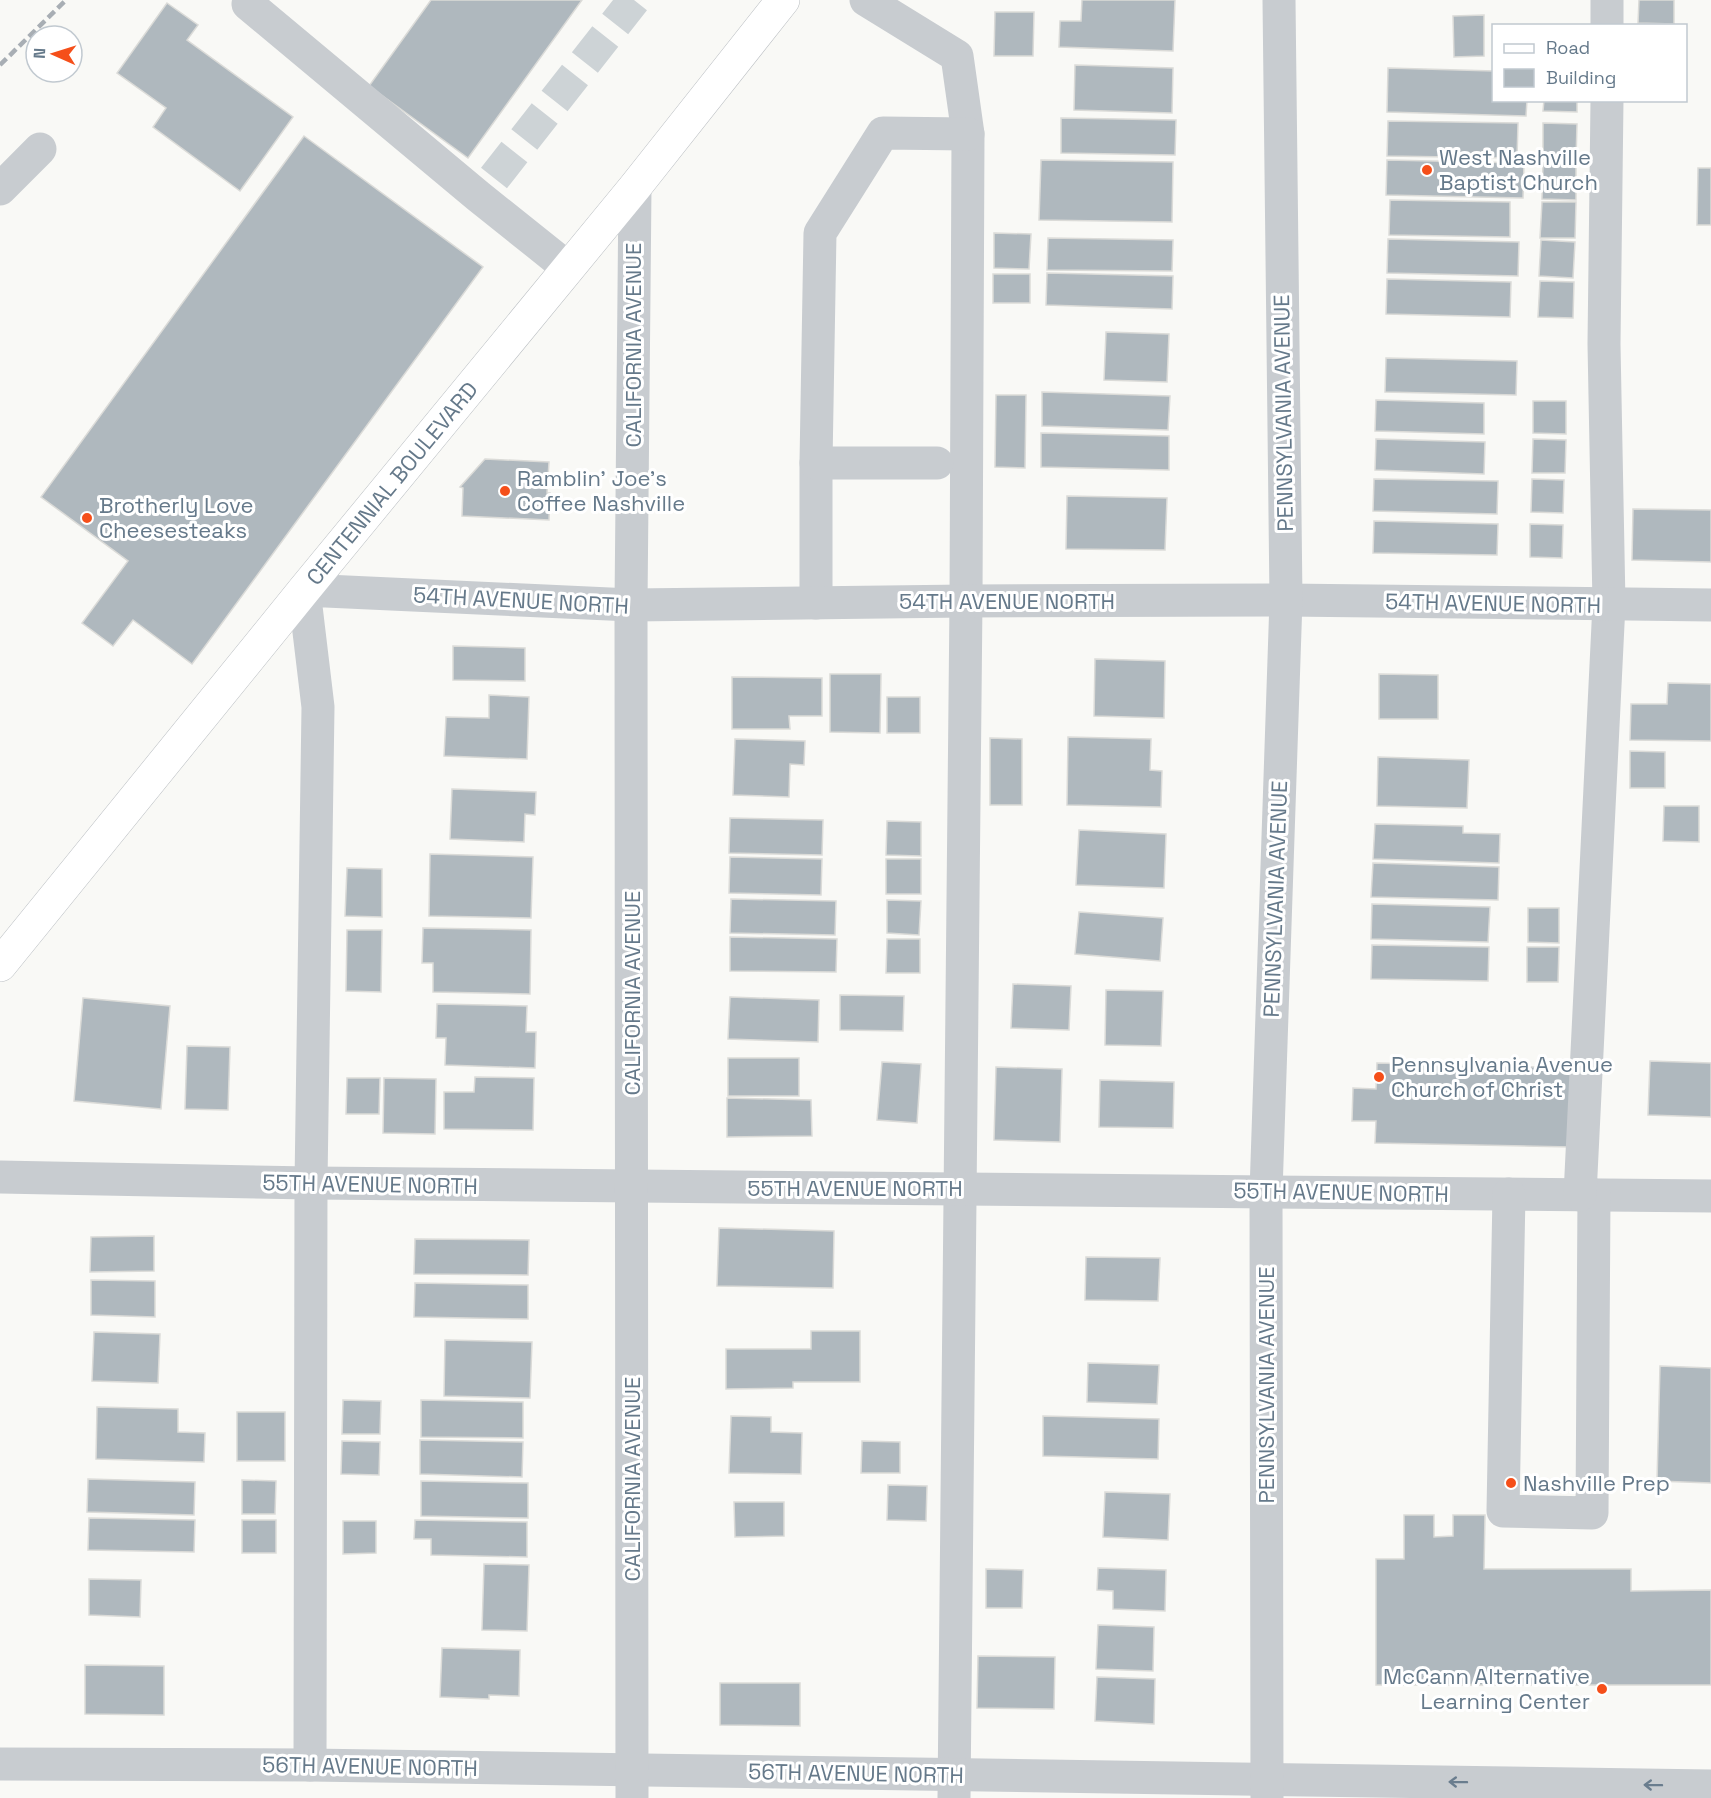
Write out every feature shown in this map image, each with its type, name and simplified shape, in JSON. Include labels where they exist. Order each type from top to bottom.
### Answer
[{"type":"main road","name":"CENTENNIAL BOULEVARD","points":[[0,965],[635,187],[783,0]]},
{"type":"street","points":[[866,0],[957,56],[968,134],[966,601],[954,1786]]},
{"type":"street","name":"PENNSYLVANIA AVENUE","points":[[1267,1789],[1266,1192],[1286,600],[1279,0]]},
{"type":"street","points":[[1607,0],[1607,24]]},
{"type":"street","points":[[248,4],[486,187],[568,268]]},
{"type":"street","points":[[1509,1194],[1503,1511],[1592,1513],[1587,1195],[1609,604],[1604,344],[1607,102]]},
{"type":"street","points":[[816,603],[820,233],[882,133],[968,134]]},
{"type":"street","points":[[0,189],[40,148]]},
{"type":"street","name":"CALIFORNIA AVENUE","points":[[632,1784],[631,605],[635,187]]},
{"type":"street","points":[[816,463],[937,463]]},
{"type":"street","points":[[304,590],[318,707],[311,1183],[310,1765]]},
{"type":"street","name":"54TH AVENUE NORTH","points":[[304,590],[631,605],[1286,600],[1711,605]]},
{"type":"street","name":"55TH AVENUE NORTH","points":[[0,1177],[311,1183],[1711,1196]]},
{"type":"street","name":"56TH AVENUE NORTH","points":[[0,1764],[310,1765],[632,1784],[1585,1791],[1711,1786]]},
{"type":"building","points":[[431,0],[582,0],[468,158],[369,86]]},
{"type":"building","points":[[1082,0],[1175,0],[1173,51],[1059,47],[1060,21],[1081,21]]},
{"type":"building","points":[[1639,0],[1674,0],[1674,24],[1638,23]]},
{"type":"building","points":[[167,3],[198,25],[187,40],[293,117],[240,191],[153,127],[166,108],[117,73]]},
{"type":"building","points":[[995,12],[1034,12],[1033,56],[994,56]]},
{"type":"building","points":[[1484,15],[1484,56],[1454,57],[1453,16]]},
{"type":"building","points":[[1075,65],[1173,68],[1172,113],[1074,110]]},
{"type":"building","points":[[1388,68],[1492,71],[1492,102],[1527,102],[1526,116],[1387,112]]},
{"type":"building","points":[[1544,102],[1577,102],[1577,112],[1543,111]]},
{"type":"building","points":[[1061,118],[1176,120],[1175,155],[1061,153]]},
{"type":"building","points":[[1388,121],[1518,123],[1517,158],[1387,156]]},
{"type":"building","points":[[1543,123],[1577,124],[1576,159],[1543,159]]},
{"type":"building","points":[[304,136],[483,267],[192,664],[133,620],[113,646],[82,623],[128,561],[41,497]]},
{"type":"building","points":[[1041,160],[1173,162],[1172,222],[1039,220]]},
{"type":"building","points":[[1387,160],[1524,163],[1523,198],[1386,195]]},
{"type":"building","points":[[1543,163],[1576,164],[1576,200],[1542,199]]},
{"type":"building","points":[[1698,168],[1711,168],[1711,225],[1697,225]]},
{"type":"building","points":[[1390,200],[1510,202],[1510,237],[1389,235]]},
{"type":"building","points":[[1542,202],[1576,202],[1575,238],[1540,238]]},
{"type":"building","points":[[994,233],[1031,234],[1029,269],[994,268]]},
{"type":"building","points":[[1048,238],[1173,240],[1172,271],[1047,270]]},
{"type":"building","points":[[1388,239],[1519,242],[1518,276],[1387,273]]},
{"type":"building","points":[[1541,240],[1575,242],[1573,278],[1539,276]]},
{"type":"building","points":[[1047,273],[1173,276],[1172,309],[1046,305]]},
{"type":"building","points":[[993,274],[1030,274],[1030,303],[993,303]]},
{"type":"building","points":[[1387,279],[1511,282],[1510,317],[1386,314]]},
{"type":"building","points":[[1540,281],[1574,282],[1573,318],[1538,317]]},
{"type":"building","points":[[1106,332],[1169,334],[1167,382],[1104,380]]},
{"type":"building","points":[[1386,358],[1517,361],[1516,395],[1385,392]]},
{"type":"building","points":[[1042,392],[1170,396],[1168,430],[1042,426]]},
{"type":"building","points":[[996,395],[1026,395],[1025,468],[995,467]]},
{"type":"building","points":[[1376,400],[1484,403],[1484,434],[1375,431]]},
{"type":"building","points":[[1533,401],[1566,401],[1566,434],[1533,433]]},
{"type":"building","points":[[1041,433],[1169,436],[1169,470],[1041,467]]},
{"type":"building","points":[[1376,439],[1485,442],[1484,474],[1375,470]]},
{"type":"building","points":[[1533,439],[1566,440],[1565,473],[1532,473]]},
{"type":"building","name":"Ramblin’ Joe’s Coffee Nashville","points":[[485,459],[549,462],[547,493],[550,493],[549,520],[462,516],[463,488],[460,487]]},
{"type":"building","points":[[1374,479],[1498,481],[1497,514],[1373,511]]},
{"type":"building","points":[[1532,479],[1564,480],[1563,513],[1531,512]]},
{"type":"building","points":[[1067,496],[1167,498],[1165,550],[1066,549]]},
{"type":"building","points":[[1633,509],[1711,510],[1711,562],[1632,560]]},
{"type":"building","points":[[1374,521],[1498,524],[1497,555],[1373,553]]},
{"type":"building","points":[[1530,524],[1563,525],[1562,558],[1530,557]]},
{"type":"building","points":[[453,646],[525,648],[525,681],[453,680]]},
{"type":"building","points":[[1095,659],[1165,661],[1164,718],[1094,716]]},
{"type":"building","points":[[830,674],[881,674],[880,733],[830,732]]},
{"type":"building","points":[[1379,674],[1438,675],[1438,719],[1379,719]]},
{"type":"building","points":[[732,677],[822,678],[822,716],[789,716],[790,729],[732,729]]},
{"type":"building","points":[[1668,683],[1711,684],[1711,741],[1630,740],[1631,704],[1667,704]]},
{"type":"building","points":[[489,695],[529,697],[527,759],[444,756],[446,717],[489,718]]},
{"type":"building","points":[[887,697],[920,697],[920,733],[887,733]]},
{"type":"building","points":[[1068,737],[1151,739],[1150,770],[1162,771],[1161,807],[1067,805]]},
{"type":"building","points":[[990,738],[1022,739],[1022,805],[990,805]]},
{"type":"building","points":[[735,739],[805,741],[804,765],[790,764],[789,797],[733,795]]},
{"type":"building","points":[[1630,751],[1665,752],[1665,788],[1630,788]]},
{"type":"building","points":[[1378,757],[1469,760],[1467,808],[1377,806]]},
{"type":"building","points":[[452,789],[536,792],[535,815],[525,814],[524,842],[450,839]]},
{"type":"building","points":[[1664,806],[1699,806],[1699,842],[1663,841]]},
{"type":"building","points":[[730,818],[823,820],[822,855],[729,853]]},
{"type":"building","points":[[887,821],[921,822],[921,856],[886,855]]},
{"type":"building","points":[[1375,824],[1463,826],[1463,833],[1500,834],[1499,863],[1373,859]]},
{"type":"building","points":[[1079,830],[1166,834],[1164,888],[1076,885]]},
{"type":"building","points":[[430,854],[533,857],[531,918],[429,916]]},
{"type":"building","points":[[730,857],[822,859],[821,895],[729,893]]},
{"type":"building","points":[[886,859],[921,859],[921,894],[886,894]]},
{"type":"building","points":[[1373,863],[1499,867],[1498,900],[1371,897]]},
{"type":"building","points":[[347,868],[382,869],[382,917],[345,916]]},
{"type":"building","points":[[731,899],[836,901],[835,935],[730,933]]},
{"type":"building","points":[[887,900],[921,901],[919,935],[887,933]]},
{"type":"building","points":[[1372,904],[1490,907],[1488,942],[1371,939]]},
{"type":"building","points":[[1528,908],[1559,908],[1559,943],[1528,942]]},
{"type":"building","points":[[1079,912],[1163,918],[1160,961],[1075,954]]},
{"type":"building","points":[[423,928],[531,930],[530,994],[433,992],[433,963],[422,963]]},
{"type":"building","points":[[347,930],[382,930],[381,992],[346,991]]},
{"type":"building","points":[[730,937],[837,939],[836,972],[730,971]]},
{"type":"building","points":[[887,939],[920,939],[920,973],[886,973]]},
{"type":"building","points":[[1372,945],[1489,947],[1488,981],[1371,979]]},
{"type":"building","points":[[1527,947],[1559,947],[1558,982],[1527,982]]},
{"type":"building","points":[[1013,984],[1071,986],[1069,1030],[1011,1028]]},
{"type":"building","points":[[1106,990],[1163,991],[1161,1046],[1105,1045]]},
{"type":"building","points":[[840,995],[904,996],[903,1031],[840,1030]]},
{"type":"building","points":[[730,997],[819,1000],[818,1042],[728,1039]]},
{"type":"building","points":[[83,998],[170,1006],[161,1109],[74,1101]]},
{"type":"building","points":[[437,1004],[527,1006],[526,1032],[536,1032],[535,1068],[445,1065],[446,1038],[436,1038]]},
{"type":"building","points":[[187,1046],[230,1047],[228,1110],[185,1109]]},
{"type":"building","points":[[728,1058],[799,1058],[799,1096],[728,1096]]},
{"type":"building","points":[[1650,1061],[1711,1063],[1711,1117],[1648,1115]]},
{"type":"building","points":[[882,1062],[921,1064],[917,1123],[877,1120]]},
{"type":"building","points":[[1377,1063],[1574,1068],[1572,1147],[1375,1143],[1376,1121],[1352,1121],[1353,1088],[1376,1089]]},
{"type":"building","points":[[996,1067],[1062,1069],[1060,1142],[994,1140]]},
{"type":"building","points":[[475,1077],[534,1078],[533,1130],[444,1129],[444,1092],[474,1092]]},
{"type":"building","points":[[347,1078],[380,1078],[379,1114],[346,1114]]},
{"type":"building","points":[[384,1078],[436,1079],[435,1134],[383,1133]]},
{"type":"building","points":[[1100,1080],[1174,1082],[1173,1128],[1099,1127]]},
{"type":"building","points":[[727,1098],[811,1100],[812,1136],[727,1137]]},
{"type":"building","points":[[719,1228],[834,1231],[833,1288],[717,1286]]},
{"type":"building","points":[[154,1236],[154,1271],[90,1272],[91,1237]]},
{"type":"building","points":[[415,1239],[529,1240],[528,1275],[414,1274]]},
{"type":"building","points":[[1086,1257],[1160,1258],[1158,1301],[1085,1300]]},
{"type":"building","points":[[91,1280],[155,1281],[155,1317],[91,1315]]},
{"type":"building","points":[[415,1283],[528,1285],[528,1319],[414,1317]]},
{"type":"building","points":[[811,1331],[860,1331],[860,1382],[793,1382],[793,1388],[726,1389],[726,1349],[811,1349]]},
{"type":"building","points":[[94,1332],[160,1334],[158,1383],[92,1381]]},
{"type":"building","points":[[445,1340],[532,1342],[530,1398],[444,1396]]},
{"type":"building","points":[[1088,1363],[1159,1365],[1157,1404],[1087,1402]]},
{"type":"building","points":[[1660,1366],[1711,1368],[1711,1483],[1657,1481]]},
{"type":"building","points":[[343,1400],[381,1401],[380,1434],[342,1434]]},
{"type":"building","points":[[421,1400],[523,1402],[523,1438],[421,1437]]},
{"type":"building","points":[[97,1407],[178,1409],[178,1432],[205,1433],[204,1462],[96,1459]]},
{"type":"building","points":[[237,1412],[285,1412],[285,1461],[237,1461]]},
{"type":"building","points":[[731,1416],[771,1417],[771,1432],[802,1433],[801,1474],[729,1473]]},
{"type":"building","points":[[1043,1416],[1159,1419],[1158,1459],[1043,1456]]},
{"type":"building","points":[[420,1440],[523,1442],[522,1477],[420,1474]]},
{"type":"building","points":[[342,1441],[380,1442],[379,1475],[341,1474]]},
{"type":"building","points":[[862,1441],[900,1442],[900,1473],[861,1473]]},
{"type":"building","points":[[88,1479],[195,1482],[194,1515],[87,1512]]},
{"type":"building","points":[[242,1480],[276,1481],[275,1514],[242,1514]]},
{"type":"building","points":[[421,1481],[528,1483],[528,1518],[421,1516]]},
{"type":"building","points":[[888,1485],[927,1486],[926,1521],[887,1520]]},
{"type":"building","points":[[1105,1492],[1170,1494],[1168,1540],[1103,1537]]},
{"type":"building","points":[[734,1502],[784,1502],[784,1536],[735,1537]]},
{"type":"building","points":[[1404,1515],[1434,1515],[1434,1537],[1453,1536],[1453,1515],[1485,1515],[1484,1569],[1631,1569],[1631,1591],[1711,1590],[1711,1685],[1376,1685],[1376,1559],[1404,1559]]},
{"type":"building","points":[[89,1518],[195,1520],[194,1552],[88,1550]]},
{"type":"building","points":[[242,1520],[276,1520],[276,1553],[242,1553]]},
{"type":"building","points":[[415,1520],[527,1522],[527,1557],[431,1555],[431,1539],[414,1539]]},
{"type":"building","points":[[343,1521],[376,1521],[376,1553],[343,1554]]},
{"type":"building","points":[[484,1564],[529,1565],[527,1631],[482,1630]]},
{"type":"building","points":[[1098,1568],[1166,1570],[1165,1611],[1113,1609],[1113,1591],[1097,1590]]},
{"type":"building","points":[[986,1569],[1023,1570],[1022,1608],[986,1608]]},
{"type":"building","points":[[89,1579],[141,1580],[140,1617],[89,1615]]},
{"type":"building","points":[[1098,1625],[1154,1627],[1153,1671],[1096,1669]]},
{"type":"building","points":[[442,1648],[520,1650],[519,1696],[489,1695],[489,1699],[440,1697]]},
{"type":"building","points":[[978,1656],[1055,1657],[1054,1709],[977,1708]]},
{"type":"building","points":[[85,1665],[164,1666],[164,1715],[85,1714]]},
{"type":"building","points":[[1097,1677],[1155,1679],[1154,1724],[1095,1721]]},
{"type":"building","points":[[720,1683],[800,1683],[800,1726],[720,1725]]},
{"type":"tunnel","points":[[494,178],[634,0]]},
{"type":"railway","points":[[0,65],[66,0]]},
{"type":"place","name":"West Nashville Baptist Church","points":[[1427,170]]},
{"type":"place","name":"Ramblin’ Joe’s Coffee Nashville","points":[[505,491]]},
{"type":"place","name":"Brotherly Love Cheesesteaks","points":[[87,518]]},
{"type":"place","name":"Pennsylvania Avenue Church of Christ","points":[[1379,1077]]},
{"type":"place","name":"Nashville Prep","points":[[1511,1483]]},
{"type":"place","name":"McCann Alternative Learning Center","points":[[1602,1689]]}]
